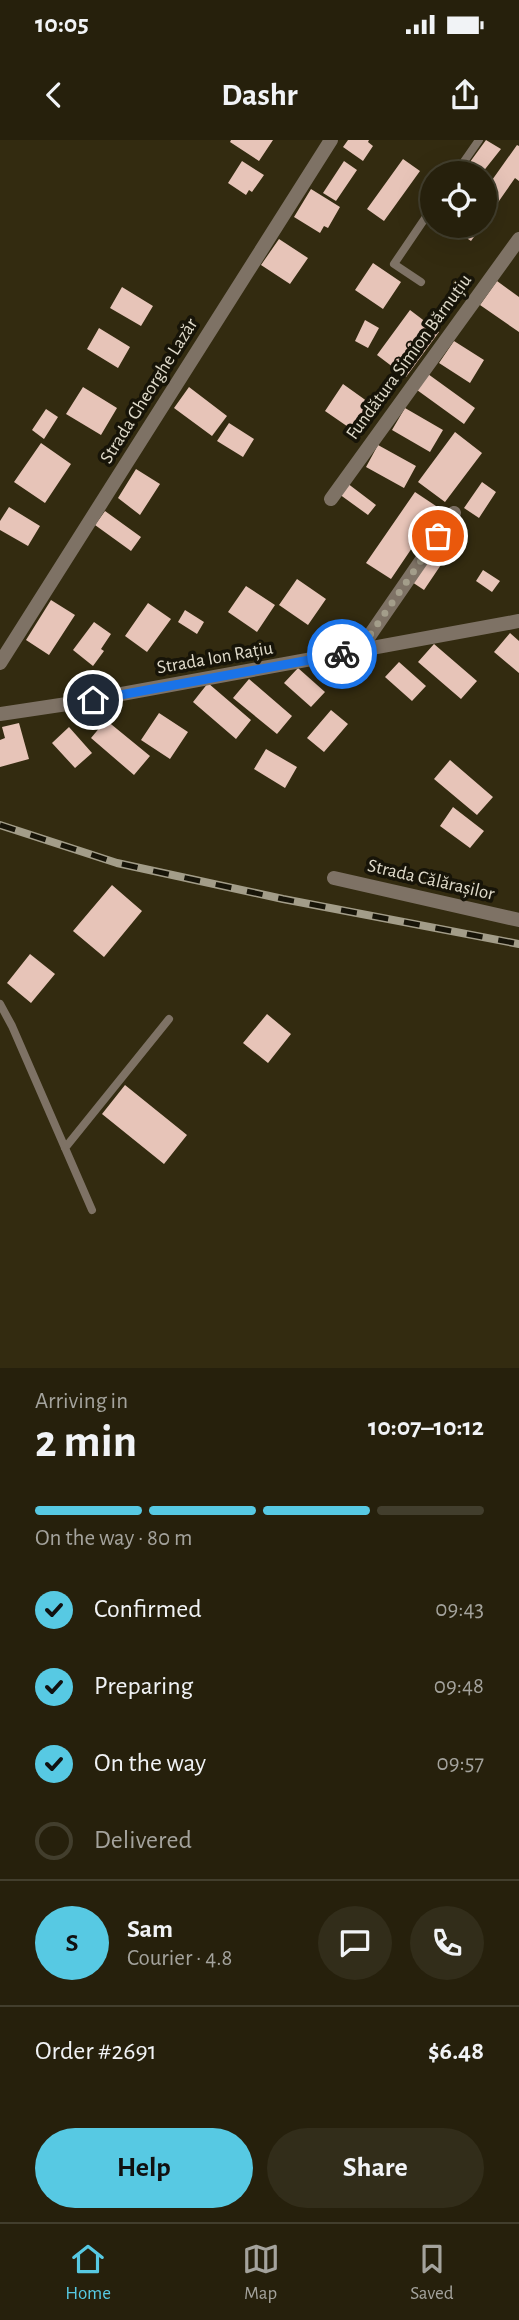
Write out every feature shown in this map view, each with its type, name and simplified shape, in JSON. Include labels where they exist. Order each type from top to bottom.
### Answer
[{"type":"street","name":"Strada Gheorghe Lazăr","points":[[0,663],[331,140]]},
{"type":"street","name":"Fundătura Simion Bărnuțiu","points":[[331,499],[519,239]]},
{"type":"street","points":[[359,651],[454,513]]},
{"type":"street","name":"Strada Ion Rațiu","points":[[0,714],[67,705],[519,621]]},
{"type":"street","name":"Strada Călărașilor","points":[[334,878],[519,920]]},
{"type":"lane","points":[[464,161],[479,140]]},
{"type":"lane","points":[[420,226],[394,264],[421,282]]},
{"type":"lane","points":[[0,1004],[92,1210]]},
{"type":"lane","points":[[65,1148],[169,1019]]},
{"type":"building","points":[[273,140],[259,161],[230,142]]},
{"type":"building","points":[[348,140],[369,140],[373,146],[363,161],[343,147]]},
{"type":"building","points":[[486,140],[501,149],[492,161],[471,161]]},
{"type":"building","points":[[517,145],[519,146],[519,181],[515,178],[497,204],[497,173]]},
{"type":"building","points":[[403,159],[420,171],[384,221],[367,209]]},
{"type":"building","points":[[242,161],[264,175],[252,192],[249,190],[246,195],[228,183]]},
{"type":"building","points":[[344,161],[357,170],[336,201],[323,193]]},
{"type":"building","points":[[311,189],[340,207],[328,228],[324,226],[320,233],[294,217]]},
{"type":"building","points":[[279,239],[308,258],[290,284],[261,265]]},
{"type":"building","points":[[373,263],[401,282],[383,309],[355,290]]},
{"type":"building","points":[[497,281],[519,297],[519,332],[480,305]]},
{"type":"building","points":[[122,287],[153,306],[141,326],[110,308]]},
{"type":"building","points":[[410,310],[439,332],[406,377],[377,355]]},
{"type":"building","points":[[365,320],[379,328],[368,348],[355,341]]},
{"type":"building","points":[[99,328],[130,347],[118,368],[87,349]]},
{"type":"building","points":[[454,341],[484,360],[470,383],[439,363]]},
{"type":"building","points":[[428,374],[475,408],[464,424],[417,390]]},
{"type":"building","points":[[343,384],[371,404],[354,431],[325,411]]},
{"type":"building","points":[[83,387],[117,408],[101,435],[66,414]]},
{"type":"building","points":[[189,387],[227,416],[212,436],[174,408]]},
{"type":"building","points":[[405,408],[443,430],[430,452],[392,430]]},
{"type":"building","points":[[46,409],[58,417],[44,439],[32,430]]},
{"type":"building","points":[[229,423],[254,439],[243,457],[217,441]]},
{"type":"building","points":[[455,432],[482,453],[445,502],[418,482]]},
{"type":"building","points":[[41,443],[71,464],[45,503],[14,482]]},
{"type":"building","points":[[378,445],[416,466],[404,488],[366,467]]},
{"type":"building","points":[[136,469],[160,484],[140,515],[118,498]]},
{"type":"building","points":[[482,482],[496,492],[479,518],[464,508]]},
{"type":"building","points":[[347,483],[376,505],[368,515],[339,494]]},
{"type":"building","points":[[415,492],[439,508],[391,579],[366,563]]},
{"type":"building","points":[[9,507],[40,526],[28,546],[0,530],[0,521]]},
{"type":"building","points":[[105,511],[141,537],[131,551],[95,525]]},
{"type":"building","points":[[441,539],[453,547],[424,590],[412,582]]},
{"type":"building","points":[[483,570],[500,581],[492,592],[476,581]]},
{"type":"building","points":[[297,579],[326,599],[308,625],[279,605]]},
{"type":"building","points":[[246,586],[275,605],[257,632],[228,612]]},
{"type":"building","points":[[51,600],[75,615],[49,655],[26,640]]},
{"type":"building","points":[[148,603],[171,619],[147,652],[125,636]]},
{"type":"building","points":[[185,610],[204,622],[197,634],[178,622]]},
{"type":"building","points":[[94,622],[111,634],[101,649],[104,651],[93,666],[73,650]]},
{"type":"building","points":[[510,633],[519,641],[519,673],[494,652]]},
{"type":"building","points":[[434,644],[477,681],[461,699],[418,662]]},
{"type":"building","points":[[399,662],[426,686],[412,701],[385,677]]},
{"type":"building","points":[[298,668],[325,692],[311,707],[284,683]]},
{"type":"building","points":[[249,679],[292,716],[277,734],[233,698]]},
{"type":"building","points":[[208,683],[251,720],[236,739],[193,702]]},
{"type":"building","points":[[331,710],[348,724],[324,752],[307,738]]},
{"type":"building","points":[[159,713],[188,732],[170,759],[141,740]]},
{"type":"building","points":[[106,720],[150,756],[134,775],[91,738]]},
{"type":"building","points":[[19,723],[29,759],[0,767],[0,740],[5,738],[2,727]]},
{"type":"building","points":[[69,727],[92,753],[75,768],[52,743]]},
{"type":"building","points":[[266,749],[297,767],[285,788],[254,769]]},
{"type":"building","points":[[450,760],[493,797],[477,815],[434,779]]},
{"type":"building","points":[[453,807],[484,831],[470,848],[440,826]]},
{"type":"building","points":[[112,885],[142,911],[104,957],[73,931]]},
{"type":"building","points":[[30,954],[55,974],[31,1003],[7,983]]},
{"type":"building","points":[[267,1014],[291,1034],[268,1063],[243,1043]]},
{"type":"building","points":[[125,1085],[187,1135],[164,1164],[102,1114]]},
{"type":"railway","points":[[0,825],[117,863],[283,899],[519,944]]},
{"type":"way so far","points":[[342,654],[359,651],[438,536]]},
{"type":"route","points":[[93,700],[342,654]]}]
